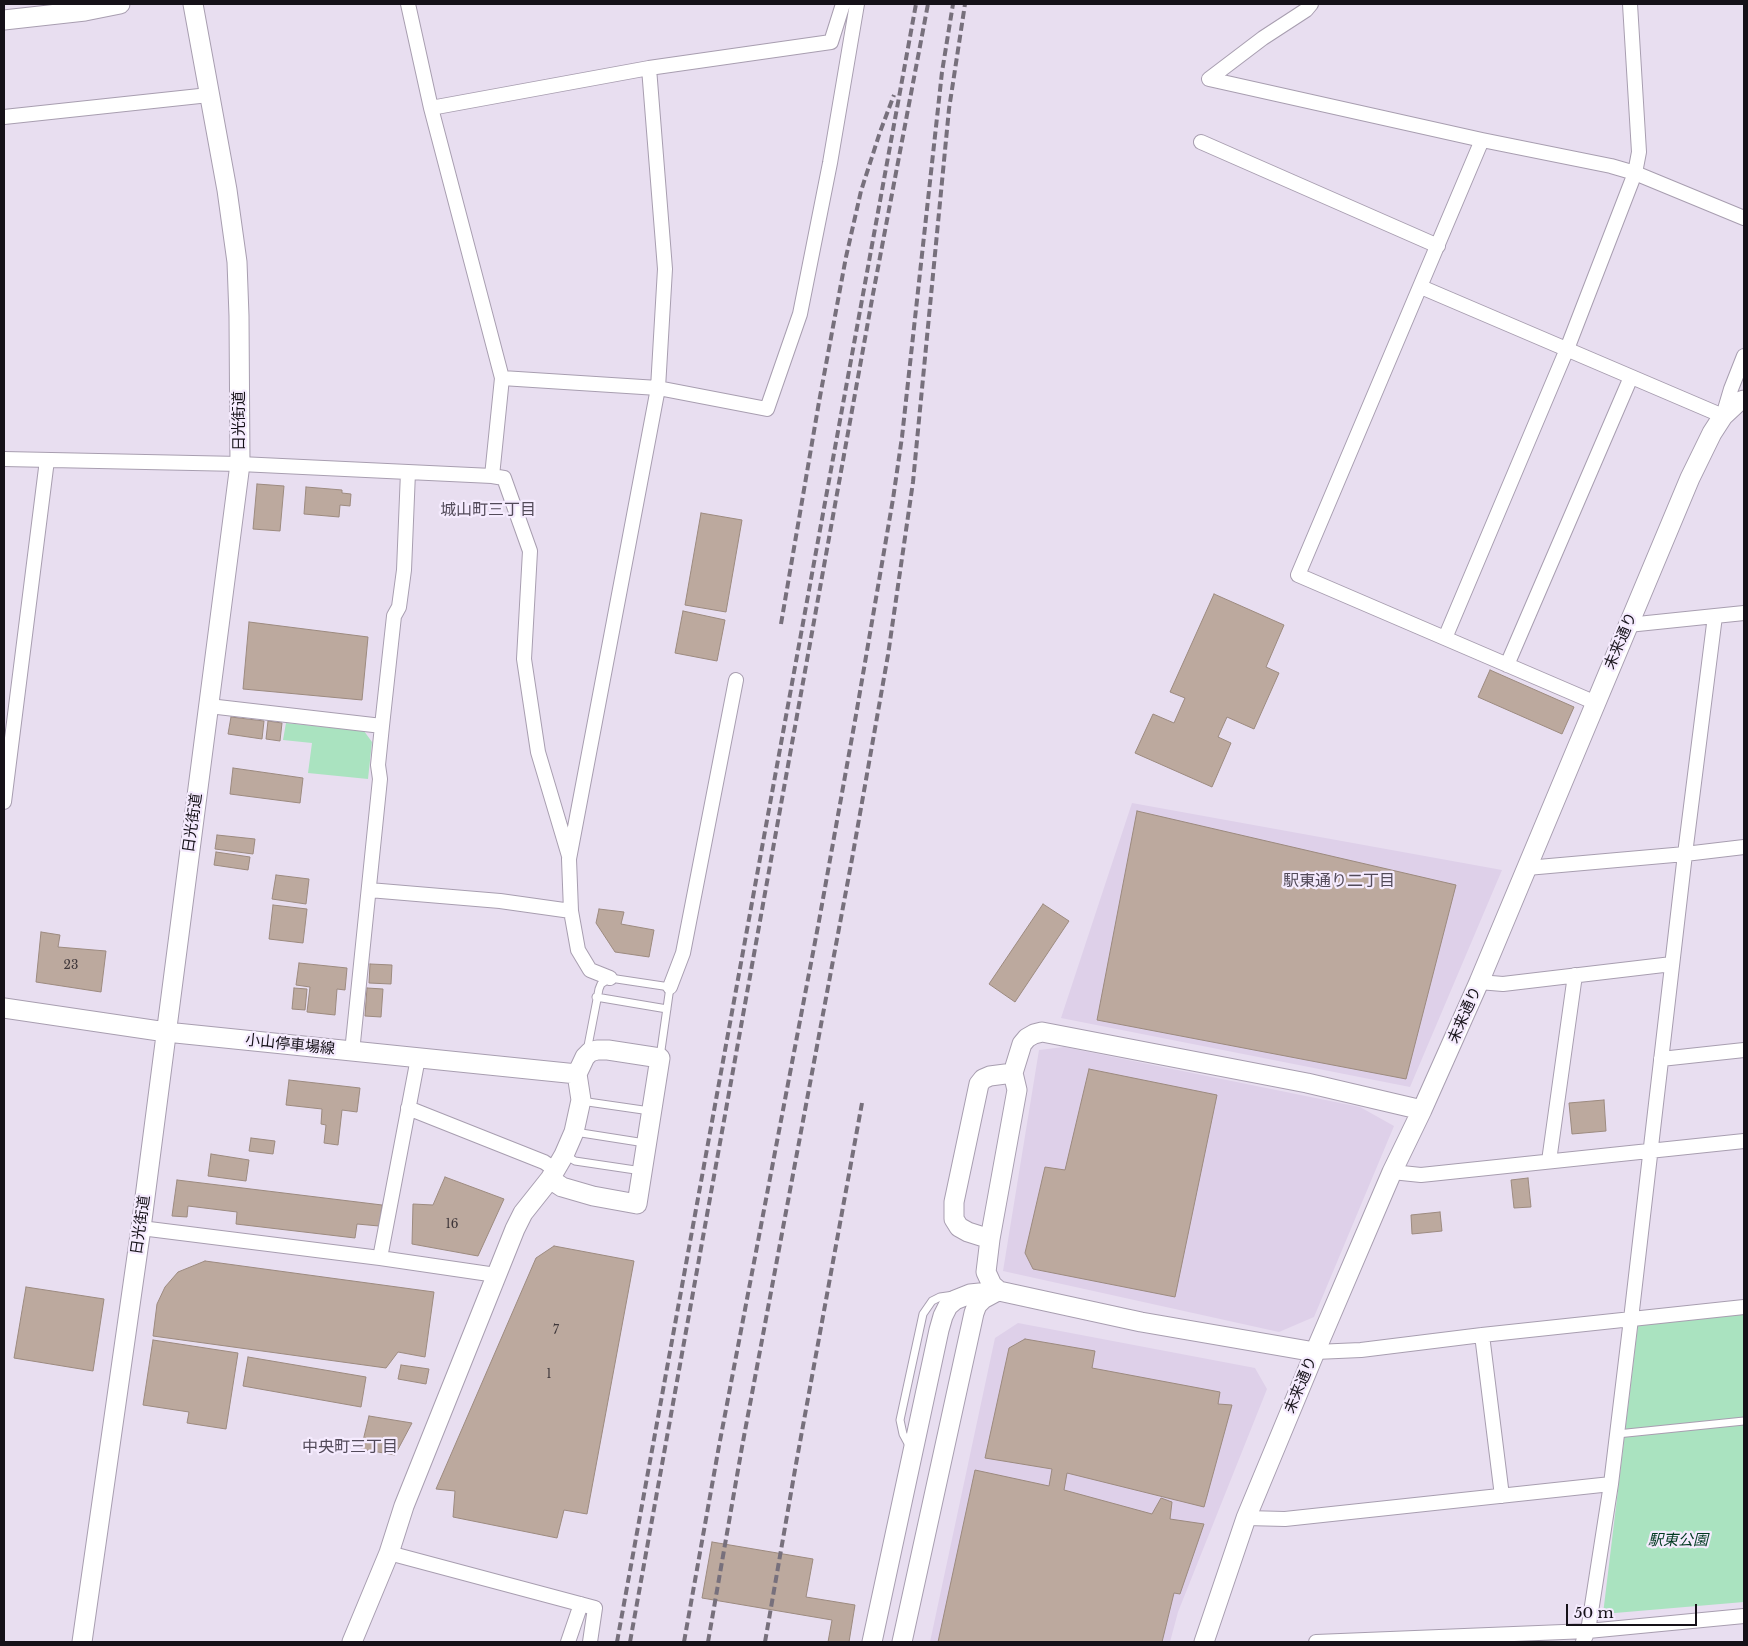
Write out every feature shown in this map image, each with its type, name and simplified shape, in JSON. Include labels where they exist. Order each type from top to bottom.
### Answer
[{"type":"street","points":[[4,20],[85,12],[120,4]]},
{"type":"street","name":"日光街道","points":[[82,1642],[141,1228],[240,464],[237,262],[227,190],[193,4]]},
{"type":"street","points":[[408,4],[431,108],[502,378],[492,476]]},
{"type":"street","points":[[431,108],[649,68],[831,42],[843,4]]},
{"type":"street","points":[[502,378],[658,388],[767,409],[800,314],[830,164],[857,4]]},
{"type":"street","points":[[1311,4],[1306,10],[1263,38],[1209,79],[1482,140],[1611,166],[1635,173],[1744,218]]},
{"type":"street","points":[[1445,638],[1566,350],[1635,173],[1639,152],[1630,4]]},
{"type":"street","points":[[610,978],[590,970],[578,950],[571,911],[570,859],[658,388],[665,269],[649,68]]},
{"type":"street","points":[[4,117],[209,96]]},
{"type":"street","points":[[1482,140],[1298,575],[1596,703]]},
{"type":"street","points":[[1201,142],[1438,246]]},
{"type":"street","points":[[1421,287],[1723,416],[1744,356]]},
{"type":"street","points":[[1507,665],[1631,377]]},
{"type":"street","name":"未来通り","points":[[1204,1642],[1246,1518],[1315,1352],[1392,1172],[1479,982],[1690,478],[1712,433],[1723,416],[1738,402],[1744,400]]},
{"type":"street","points":[[4,459],[240,464],[504,478],[530,551],[524,660],[538,752],[570,859]]},
{"type":"street","points":[[4,802],[47,460]]},
{"type":"street","points":[[352,1052],[380,779],[378,765],[382,726],[394,616],[400,607],[404,570],[408,472]]},
{"type":"street","points":[[1628,625],[1744,613]]},
{"type":"street","points":[[1585,1637],[1611,1484],[1685,854],[1716,616]]},
{"type":"street","points":[[670,987],[683,953],[736,680]]},
{"type":"street","points":[[209,706],[382,726]]},
{"type":"street","points":[[1526,868],[1744,847]]},
{"type":"street","points":[[369,890],[500,901],[571,911]]},
{"type":"street","points":[[1479,982],[1503,984],[1672,964]]},
{"type":"street","points":[[1550,1161],[1575,975]]},
{"type":"street","name":"小山停車場線","points":[[4,1008],[166,1032],[577,1074]]},
{"type":"street","points":[[999,1291],[992,1285],[986,1272],[990,1239],[1017,1090],[1013,1073],[1022,1044],[1034,1034],[1042,1032],[1308,1083],[1422,1110]]},
{"type":"street","points":[[352,1642],[389,1553],[404,1506],[496,1275],[523,1213],[557,1168],[574,1132],[581,1100],[577,1074],[585,1056],[597,1050],[608,1050],[660,1058],[636,1204],[593,1196],[562,1187],[557,1168]]},
{"type":"street","points":[[1661,1059],[1744,1050]]},
{"type":"street","points":[[380,1258],[418,1058]]},
{"type":"street","points":[[990,1239],[959,1227],[954,1219],[954,1202],[979,1084],[990,1076],[1013,1073]]},
{"type":"street","points":[[408,1108],[557,1168]]},
{"type":"street","points":[[1392,1172],[1421,1175],[1744,1141]]},
{"type":"street","points":[[141,1228],[380,1258],[496,1275]]},
{"type":"street","points":[[902,1642],[974,1314],[982,1298],[999,1291]]},
{"type":"street","points":[[872,1642],[943,1316],[948,1306],[954,1300],[970,1294],[999,1291],[1141,1322],[1315,1352],[1361,1350],[1744,1307]]},
{"type":"street","points":[[1482,1335],[1502,1496]]},
{"type":"street","points":[[1246,1518],[1285,1520],[1611,1484]]},
{"type":"street","points":[[389,1553],[595,1608],[590,1642]]},
{"type":"street","points":[[568,1642],[581,1604]]},
{"type":"street","points":[[1316,1642],[1585,1637],[1744,1616]]},
{"type":"lane","points":[[577,1074],[589,1046],[596,997],[602,984],[610,978],[670,987],[660,1058]]},
{"type":"lane","points":[[596,997],[667,1009]]},
{"type":"lane","points":[[581,1100],[652,1112]]},
{"type":"lane","points":[[574,1132],[647,1144]]},
{"type":"lane","points":[[557,1168],[575,1160],[642,1171]]},
{"type":"lane","points":[[1617,1434],[1744,1421]]},
{"type":"shaded area","points":[[1132,803],[1502,870],[1410,1087],[1061,1018]]},
{"type":"shaded area","points":[[1064,1047],[1360,1107],[1394,1126],[1314,1317],[1279,1332],[1003,1271],[1039,1050]]},
{"type":"shaded area","points":[[1018,1323],[1255,1368],[1267,1389],[1178,1612],[1170,1642],[930,1642],[995,1338]]},
{"type":"green space","points":[[286,723],[364,731],[372,742],[368,779],[308,773],[312,743],[283,740]]},
{"type":"green space","name":"駅東公園","points":[[1744,1311],[1744,1602],[1603,1614],[1638,1325]]},
{"type":"building","points":[[257,484],[284,486],[280,531],[253,529]]},
{"type":"building","points":[[306,487],[342,490],[342,493],[351,494],[350,506],[340,505],[339,517],[304,514]]},
{"type":"building","points":[[701,513],[742,520],[726,612],[685,605]]},
{"type":"building","points":[[1214,594],[1284,625],[1266,667],[1279,673],[1254,729],[1227,717],[1218,737],[1231,743],[1212,787],[1135,753],[1153,714],[1174,723],[1185,698],[1170,692]]},
{"type":"building","points":[[683,611],[725,620],[717,661],[675,653]]},
{"type":"building","points":[[249,622],[368,637],[362,700],[243,689]]},
{"type":"building","points":[[1490,670],[1574,707],[1562,734],[1478,697]]},
{"type":"building","points":[[231,717],[264,721],[262,739],[228,734]]},
{"type":"building","points":[[268,721],[282,723],[280,741],[266,739]]},
{"type":"building","points":[[233,768],[303,778],[300,803],[230,794]]},
{"type":"building","points":[[1137,811],[1456,885],[1406,1079],[1097,1020]]},
{"type":"building","points":[[217,835],[255,839],[253,854],[215,849]]},
{"type":"building","points":[[216,852],[250,857],[248,870],[214,865]]},
{"type":"building","points":[[276,875],[309,879],[306,904],[272,899]]},
{"type":"building","points":[[1043,904],[1069,921],[1015,1002],[989,984]]},
{"type":"building","points":[[273,905],[307,909],[303,943],[269,939]]},
{"type":"building","points":[[599,909],[624,912],[621,924],[654,930],[649,957],[615,952],[596,923]]},
{"type":"building","points":[[41,932],[60,935],[58,947],[106,951],[101,992],[36,982]]},
{"type":"building","points":[[299,963],[347,968],[345,990],[337,989],[335,1015],[307,1012],[310,987],[296,985]]},
{"type":"building","points":[[370,964],[392,965],[391,984],[369,983]]},
{"type":"building","points":[[294,988],[307,989],[305,1010],[292,1009]]},
{"type":"building","points":[[367,988],[383,989],[381,1017],[365,1016]]},
{"type":"building","points":[[1089,1069],[1217,1095],[1175,1297],[1033,1269],[1025,1253],[1045,1167],[1065,1170]]},
{"type":"building","points":[[289,1080],[360,1088],[357,1112],[342,1110],[338,1145],[324,1143],[326,1125],[321,1124],[322,1109],[286,1105]]},
{"type":"building","points":[[1604,1100],[1606,1131],[1572,1134],[1569,1103]]},
{"type":"building","points":[[251,1138],[275,1141],[273,1154],[249,1151]]},
{"type":"building","points":[[211,1154],[249,1160],[246,1181],[208,1176]]},
{"type":"building","points":[[445,1177],[504,1199],[478,1256],[412,1244],[413,1204],[433,1205]]},
{"type":"building","points":[[1528,1178],[1531,1207],[1514,1208],[1511,1180]]},
{"type":"building","points":[[177,1180],[382,1205],[379,1226],[357,1224],[355,1238],[236,1224],[237,1212],[188,1206],[187,1217],[172,1216]]},
{"type":"building","points":[[1440,1212],[1442,1231],[1412,1234],[1411,1215]]},
{"type":"building","points":[[554,1246],[634,1261],[587,1514],[564,1510],[557,1538],[453,1517],[455,1491],[436,1489],[536,1258]]},
{"type":"building","points":[[205,1261],[434,1292],[425,1357],[398,1352],[386,1368],[153,1336],[157,1304],[165,1287],[178,1272]]},
{"type":"building","points":[[26,1287],[104,1299],[93,1371],[14,1358]]},
{"type":"building","points":[[1025,1339],[1095,1351],[1092,1368],[1220,1392],[1218,1404],[1232,1405],[1204,1507],[1067,1473],[1064,1490],[1152,1514],[1161,1498],[1172,1502],[1170,1519],[1204,1524],[1180,1594],[1174,1593],[1162,1642],[938,1642],[975,1470],[1049,1486],[1052,1469],[985,1458],[1009,1348]]},
{"type":"building","points":[[153,1340],[238,1353],[226,1429],[187,1423],[189,1412],[143,1405]]},
{"type":"building","points":[[248,1357],[366,1377],[361,1407],[243,1386]]},
{"type":"building","points":[[401,1365],[429,1369],[426,1384],[398,1379]]},
{"type":"building","points":[[369,1416],[412,1423],[395,1455],[361,1449]]},
{"type":"building","points":[[712,1542],[813,1559],[806,1597],[855,1605],[849,1642],[828,1642],[832,1620],[702,1598]]},
{"type":"railway","points":[[617,1642],[916,4]]},
{"type":"railway","points":[[630,1642],[873,294],[928,4]]},
{"type":"railway","points":[[684,1642],[719,1446],[819,921],[893,499],[902,437],[942,72],[953,4]]},
{"type":"railway","points":[[708,1642],[742,1447],[852,859],[888,655],[913,482],[949,109],[965,4]]},
{"type":"railway","points":[[781,624],[846,257],[861,191],[894,95]]},
{"type":"railway","points":[[765,1642],[862,1103]]},
{"type":"district","name":"城山町三丁目","points":[[488,510]]},
{"type":"district","name":"駅東通り二丁目","points":[[1339,881]]},
{"type":"district","name":"中央町三丁目","points":[[350,1447]]}]
